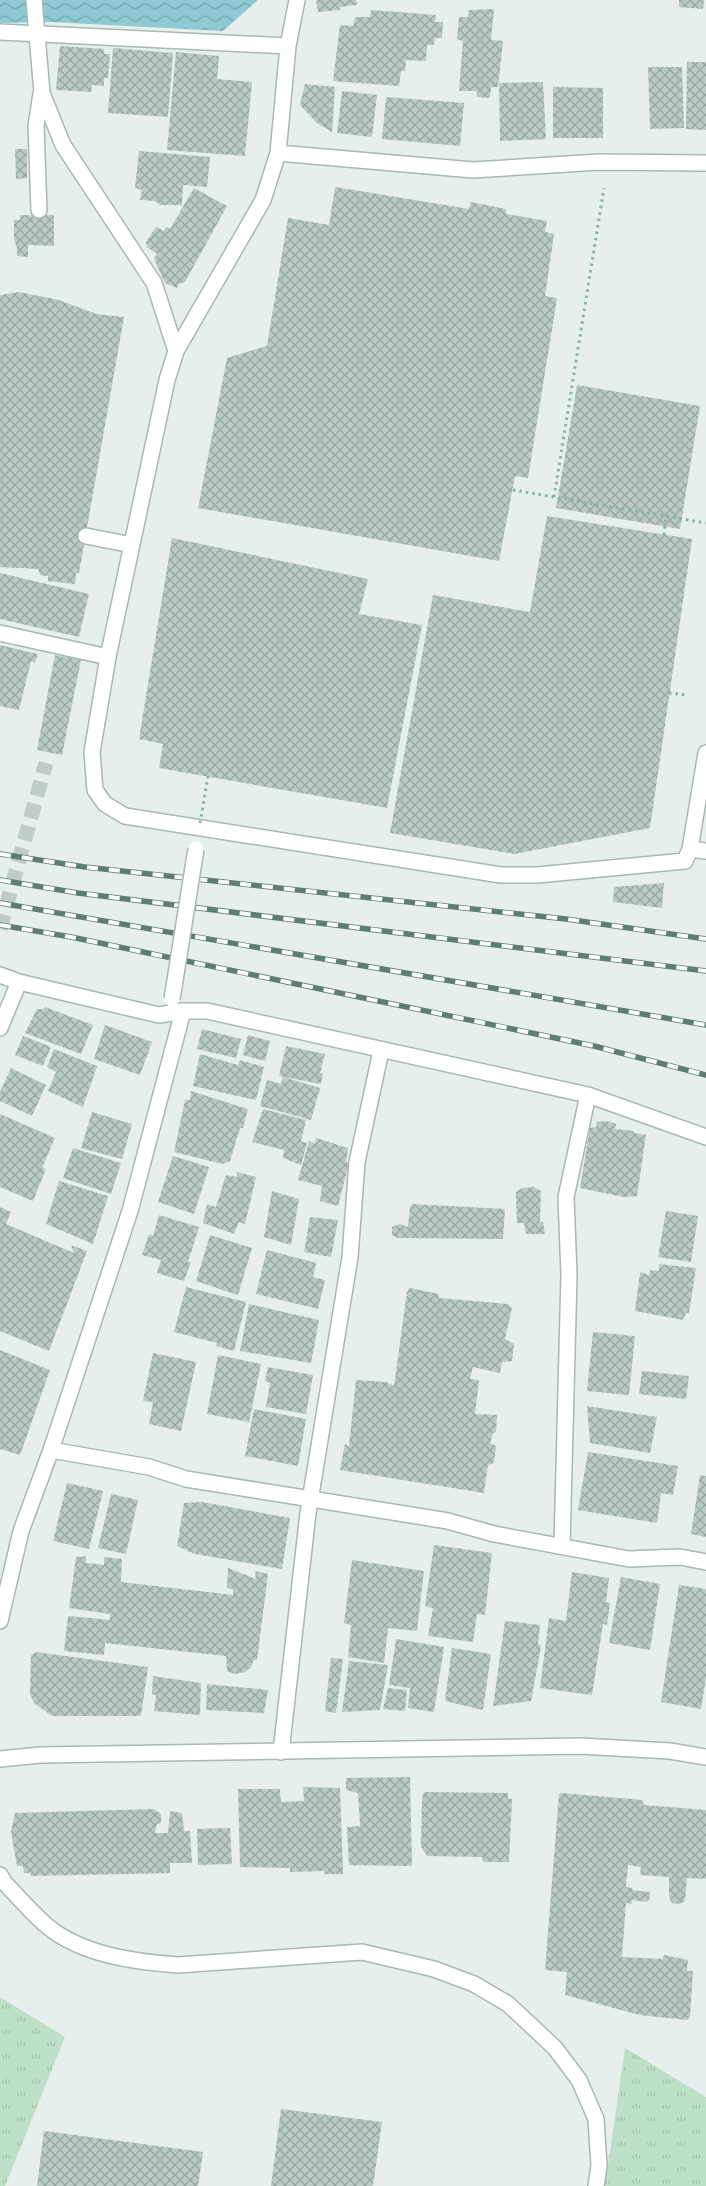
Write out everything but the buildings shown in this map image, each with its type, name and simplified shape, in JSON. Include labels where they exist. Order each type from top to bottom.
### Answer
[{"type":"street","points":[[34,0],[42,93],[36,126],[38,210]]},
{"type":"street","points":[[297,0],[288,46],[278,153],[263,200],[176,351],[167,380],[108,657],[92,752],[95,790],[105,804],[125,816],[501,874],[537,875],[685,861],[690,849],[706,753]]},
{"type":"street","points":[[0,32],[288,46]]},
{"type":"street","points":[[42,93],[63,145],[154,283],[176,351]]},
{"type":"street","points":[[278,153],[474,170],[599,162],[706,163]]},
{"type":"street","points":[[86,536],[132,545]]},
{"type":"street","points":[[0,633],[108,657]]},
{"type":"street","points":[[172,999],[196,849]]},
{"type":"street","points":[[690,849],[706,851]]},
{"type":"street","points":[[0,975],[19,982],[158,1015],[183,1010],[207,1012],[588,1095],[706,1136]]},
{"type":"street","points":[[0,1028],[19,982]]},
{"type":"street","points":[[0,1621],[21,1531],[51,1450],[130,1211],[183,1010]]},
{"type":"street","points":[[281,1752],[305,1542],[350,1257],[357,1162],[381,1051]]},
{"type":"street","points":[[562,1545],[569,1275],[566,1197],[588,1095]]},
{"type":"street","points":[[51,1450],[149,1467],[186,1479],[448,1521],[494,1534],[629,1558],[680,1557],[706,1562]]},
{"type":"street","points":[[0,1759],[40,1756],[580,1746],[670,1751],[706,1757]]},
{"type":"street","points":[[0,1875],[4,1882],[48,1927],[78,1944],[111,1955],[148,1963],[178,1965],[362,1952],[434,1969],[474,1984],[508,2004],[555,2048],[579,2080],[596,2119],[599,2166],[596,2186]]},
{"type":"path","points":[[554,497],[604,184]]},
{"type":"path","points":[[513,490],[706,523]]},
{"type":"path","points":[[664,535],[666,516]]},
{"type":"path","points":[[669,693],[687,696]]},
{"type":"path","points":[[196,849],[208,776]]},
{"type":"green space","points":[[0,1997],[65,2037],[5,2186],[0,2186]]},
{"type":"green space","points":[[625,2048],[706,2097],[706,2186],[605,2186]]},
{"type":"water","points":[[0,0],[258,0],[223,31],[51,22],[0,23]]},
{"type":"tunnel","points":[[0,929],[46,763]]},
{"type":"railway","points":[[0,854],[85,867],[566,919],[706,939]]},
{"type":"railway","points":[[0,880],[78,893],[706,971]]},
{"type":"railway","points":[[0,903],[706,1025]]},
{"type":"railway","points":[[0,925],[71,937],[594,1046],[706,1075]]}]
